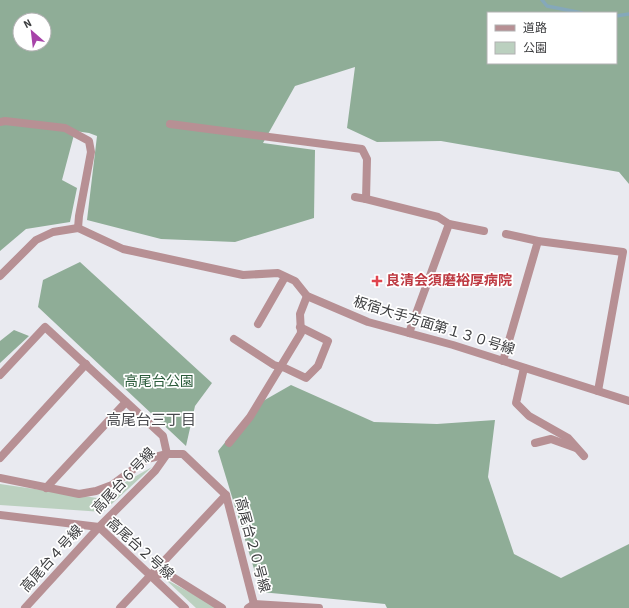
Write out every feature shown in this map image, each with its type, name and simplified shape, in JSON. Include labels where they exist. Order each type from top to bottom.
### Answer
[{"type":"street","points":[[0,122],[5,121],[65,128],[89,141],[91,152],[78,228],[53,232],[36,240],[0,276]]},
{"type":"street","points":[[170,124],[362,149],[367,159],[366,199]]},
{"type":"street","points":[[355,197],[438,217],[449,224],[484,231]]},
{"type":"street","points":[[409,334],[449,224]]},
{"type":"street","name":"板宿大手方面第１３０号線","points":[[78,228],[123,249],[243,275],[278,273],[295,281],[307,296],[368,322],[503,361],[629,401]]},
{"type":"street","points":[[506,234],[538,241],[622,252],[598,391]]},
{"type":"street","points":[[503,361],[538,241]]},
{"type":"street","points":[[258,324],[285,277]]},
{"type":"street","points":[[229,443],[250,417],[301,333],[300,314],[307,296]]},
{"type":"street","name":"高尾台６号線","points":[[0,374],[45,327],[163,436],[167,454],[155,471],[99,527]]},
{"type":"street","points":[[234,339],[274,365],[285,368],[306,378],[318,366],[328,341],[300,327]]},
{"type":"street","points":[[0,458],[86,364]]},
{"type":"street","points":[[524,368],[516,403],[529,416],[568,438],[584,456]]},
{"type":"street","points":[[46,488],[126,402]]},
{"type":"street","points":[[535,443],[551,439],[576,448]]},
{"type":"street","name":"高尾台６号線","points":[[0,478],[79,494],[96,492],[112,485],[147,459],[167,454]]},
{"type":"street","name":"高尾台２０号線","points":[[167,454],[183,454],[226,495],[251,606],[318,608]]},
{"type":"street","points":[[120,608],[226,495]]},
{"type":"street","name":"高尾台２号線","points":[[0,515],[99,527],[185,608]]},
{"type":"street","name":"高尾台４号線","points":[[25,608],[99,527]]},
{"type":"street","points":[[150,576],[166,574],[222,608]]},
{"type":"green space","points":[[0,0],[629,0],[629,184],[619,172],[441,141],[377,142],[347,128],[355,67],[295,86],[263,143],[315,150],[314,218],[235,242],[161,239],[87,220],[97,136],[75,131],[62,180],[77,188],[70,222],[26,229],[0,251]]},
{"type":"green space","name":"高尾台公園","points":[[80,262],[212,383],[195,406],[186,446],[38,307],[43,280]]},
{"type":"green space","points":[[14,330],[29,336],[0,363],[0,341]]},
{"type":"green space","points":[[291,385],[374,422],[437,424],[495,420],[488,477],[514,554],[561,578],[629,544],[629,608],[387,608],[385,604],[261,592],[218,451],[256,405]]},
{"type":"green space","points":[[152,467],[103,512],[0,505],[0,484],[97,498]]},
{"type":"green space","points":[[165,579],[219,608],[196,608]]},
{"type":"waterway","points":[[542,0],[547,6],[577,12]]},
{"type":"waterway","points":[[617,16],[629,14]]},
{"type":"place","name":"良清会須磨裕厚病院","points":[[377,281]]},
{"type":"district","name":"高尾台三丁目","points":[[151,420]]}]
